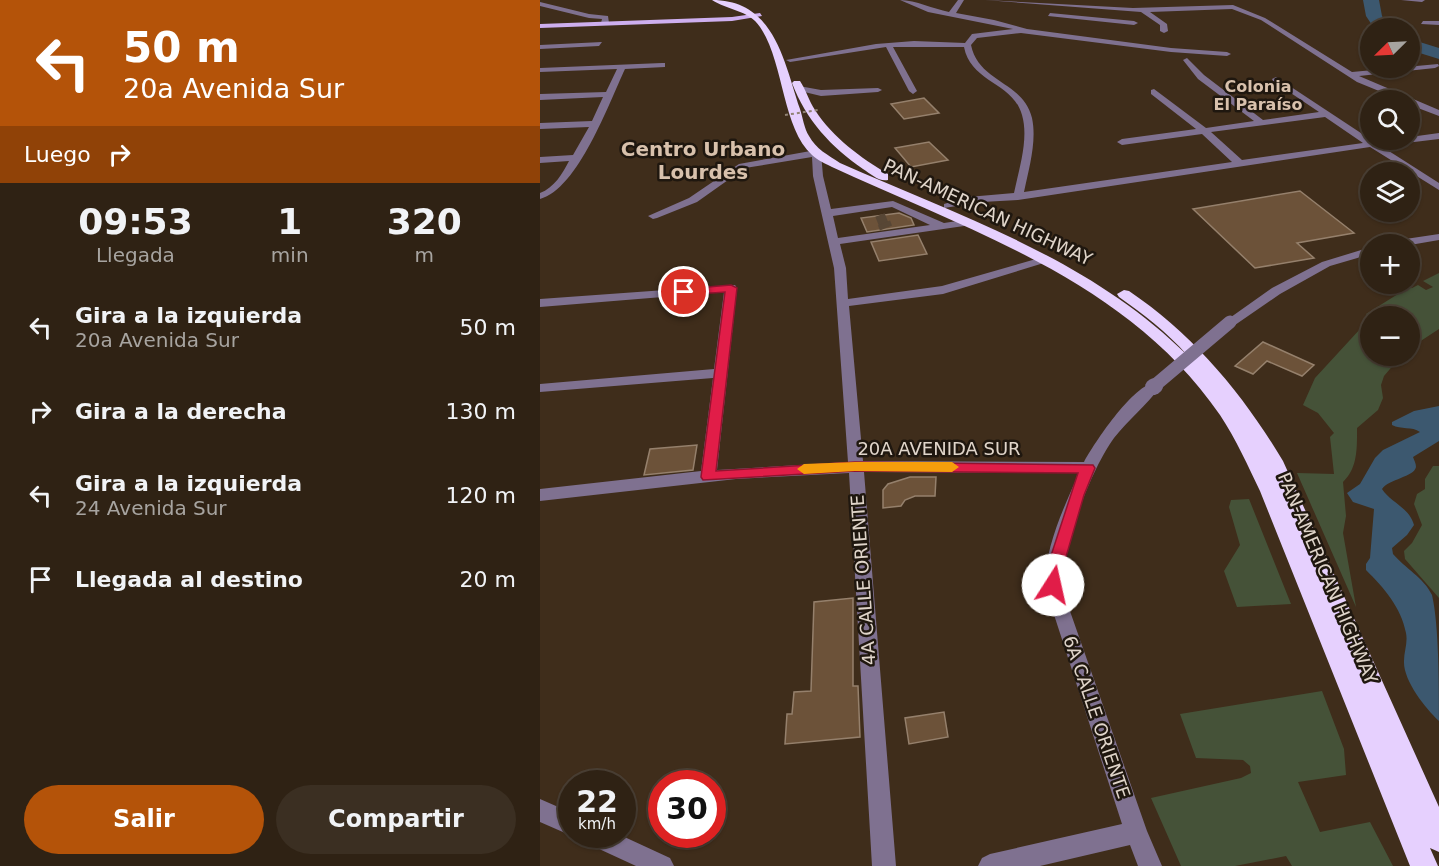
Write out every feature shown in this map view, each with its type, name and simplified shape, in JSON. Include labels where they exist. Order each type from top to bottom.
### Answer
[{"type":"highway","name":"PAN-AMERICAN HIGHWAY","points":[[716,0],[759,16],[780,36],[815,118],[866,166],[888,179],[1044,251],[1127,296],[1153,314],[1197,355],[1233,398],[1274,461],[1439,838]]},
{"type":"highway","points":[[728,0],[759,16]]},
{"type":"highway","name":"PAN-AMERICAN HIGHWAY","points":[[759,16],[773,44],[801,130],[816,158],[964,223],[1043,260],[1092,287],[1147,327],[1200,378],[1228,414],[1252,456],[1282,521],[1424,866]]},
{"type":"highway","points":[[816,158],[834,149],[848,151]]},
{"type":"main road","points":[[540,26],[759,16]]},
{"type":"street","points":[[903,0],[930,11],[1023,28],[1023,31]]},
{"type":"street","points":[[951,15],[961,0]]},
{"type":"street","points":[[988,0],[1133,10],[1233,7],[1256,15],[1351,74],[1385,90]]},
{"type":"street","points":[[1404,0],[1422,0]]},
{"type":"street","points":[[540,4],[589,16],[606,17],[605,23]]},
{"type":"street","points":[[1042,23],[1059,5]]},
{"type":"street","points":[[1050,15],[1131,22],[1133,10]]},
{"type":"street","points":[[1143,10],[1163,24],[1164,31]]},
{"type":"street","points":[[1424,23],[1439,23]]},
{"type":"street","points":[[1018,197],[1029,128],[1026,109],[1015,95],[972,64],[967,55],[967,45],[975,36],[1023,31],[1171,50],[1227,54]]},
{"type":"street","points":[[790,60],[888,45],[914,43],[967,45]]},
{"type":"street","points":[[540,47],[599,44]]},
{"type":"street","points":[[888,45],[913,91]]},
{"type":"street","points":[[1186,60],[1201,77],[1259,121]]},
{"type":"street","points":[[540,70],[662,65]]},
{"type":"street","points":[[540,196],[549,193],[564,180],[596,124],[622,66]]},
{"type":"street","points":[[1351,74],[1435,66]]},
{"type":"street","points":[[1276,79],[1360,137]]},
{"type":"street","points":[[807,100],[821,93],[878,90]]},
{"type":"street","points":[[1154,92],[1202,129],[1238,162]]},
{"type":"street","points":[[807,100],[821,93]]},
{"type":"street","points":[[540,97],[610,94]]},
{"type":"street","points":[[1420,106],[1439,113]]},
{"type":"street","points":[[1122,142],[1259,121],[1325,114]]},
{"type":"street","points":[[540,126],[596,124]]},
{"type":"street","points":[[1420,138],[1439,136]]},
{"type":"street","points":[[948,206],[962,202],[1018,197],[1238,162],[1360,145]]},
{"type":"street","points":[[1381,150],[1436,183]]},
{"type":"street","points":[[540,160],[575,158]]},
{"type":"street","points":[[653,216],[698,197],[735,169],[754,170],[816,158]]},
{"type":"street","name":"4A CALLE ORIENTE","points":[[816,158],[840,268],[884,866]]},
{"type":"street","points":[[891,190],[893,204]]},
{"type":"street","points":[[828,213],[878,211],[893,204],[942,226]]},
{"type":"street","points":[[834,242],[888,231],[964,223]]},
{"type":"street","points":[[1420,240],[1439,237]]},
{"type":"street","name":"6A CALLE ORIENTE","points":[[1150,866],[1136,832],[1053,585],[1056,563],[1077,495],[1099,447],[1119,419],[1153,387],[1230,322],[1276,291],[1326,264],[1360,253]]},
{"type":"street","points":[[843,303],[943,290],[1043,260]]},
{"type":"street","points":[[540,303],[731,288],[708,477]]},
{"type":"street","points":[[540,388],[721,372]]},
{"type":"street","name":"20A AVENIDA SUR","points":[[540,495],[708,477],[855,466],[1088,468]]},
{"type":"street","points":[[540,810],[558,818]]},
{"type":"street","points":[[990,866],[1136,832]]},
{"type":"street","points":[[623,848],[662,866]]},
{"type":"path","points":[[785,115],[807,100]]},
{"type":"green space","points":[[1439,273],[1439,329],[1420,341],[1420,306],[1379,306],[1398,294],[1420,294],[1420,286],[1426,290],[1433,287],[1423,281]]},
{"type":"green space","points":[[1360,329],[1360,366],[1392,366],[1384,376],[1381,385],[1383,398],[1378,410],[1357,428],[1357,450],[1354,464],[1343,482],[1346,516],[1343,533],[1356,607],[1297,473],[1334,474],[1330,437],[1334,433],[1318,413],[1303,405],[1315,378]]},
{"type":"green space","points":[[1433,466],[1439,466],[1439,598],[1405,559],[1404,551],[1412,543],[1422,525],[1414,504],[1417,494],[1425,489],[1425,479]]},
{"type":"green space","points":[[1249,499],[1291,604],[1237,607],[1224,571],[1240,545],[1229,507],[1231,500]]},
{"type":"green space","points":[[1322,691],[1344,749],[1346,775],[1298,782],[1320,832],[1370,822],[1393,866],[1292,866],[1286,856],[1235,866],[1181,866],[1151,798],[1241,778],[1251,773],[1250,766],[1243,760],[1196,758],[1180,714]]},
{"type":"water","points":[[1439,406],[1439,441],[1413,457],[1416,467],[1411,473],[1382,489],[1404,509],[1414,525],[1407,535],[1392,548],[1393,554],[1424,583],[1432,595],[1439,674],[1439,721],[1427,709],[1407,677],[1404,661],[1406,637],[1404,624],[1396,606],[1366,570],[1366,564],[1370,558],[1374,509],[1353,502],[1347,493],[1360,484],[1375,458],[1383,450],[1420,432],[1392,425],[1392,422],[1414,411]]},
{"type":"building","points":[[924,98],[939,113],[904,119],[891,104]]},
{"type":"building","points":[[929,142],[948,160],[911,167],[895,148]]},
{"type":"building","points":[[1300,191],[1354,233],[1297,243],[1314,258],[1255,268],[1193,209]]},
{"type":"building","points":[[899,213],[911,218],[914,225],[867,232],[861,218]]},
{"type":"building","points":[[918,235],[927,254],[879,261],[871,242]]},
{"type":"building","points":[[1263,342],[1314,365],[1302,376],[1267,361],[1253,374],[1235,366]]},
{"type":"building","points":[[697,445],[693,470],[644,475],[650,449]]},
{"type":"building","points":[[910,477],[936,477],[935,496],[915,496],[905,500],[901,506],[883,508],[883,490],[888,484]]},
{"type":"building","points":[[853,598],[853,686],[858,686],[860,737],[785,744],[787,714],[792,714],[794,692],[811,691],[814,602]]},
{"type":"building","points":[[944,712],[948,737],[909,744],[905,718]]},
{"type":"waterway","points":[[1371,0],[1375,18]]},
{"type":"waterway","points":[[1420,47],[1439,54]]},
{"type":"tunnel","points":[[880,215],[884,225]]},
{"type":"tunnel","points":[[884,223],[886,228]]},
{"type":"slow traffic","points":[[804,469],[855,466],[952,467]]},
{"type":"district","name":"Colonia El Paraíso","points":[[1258,95]]},
{"type":"district","name":"Centro Urbano Lourdes","points":[[703,160]]},
{"type":"route","points":[[684,292],[731,288],[708,477],[855,466],[1088,468],[1077,495],[1053,574],[1053,585]]}]
